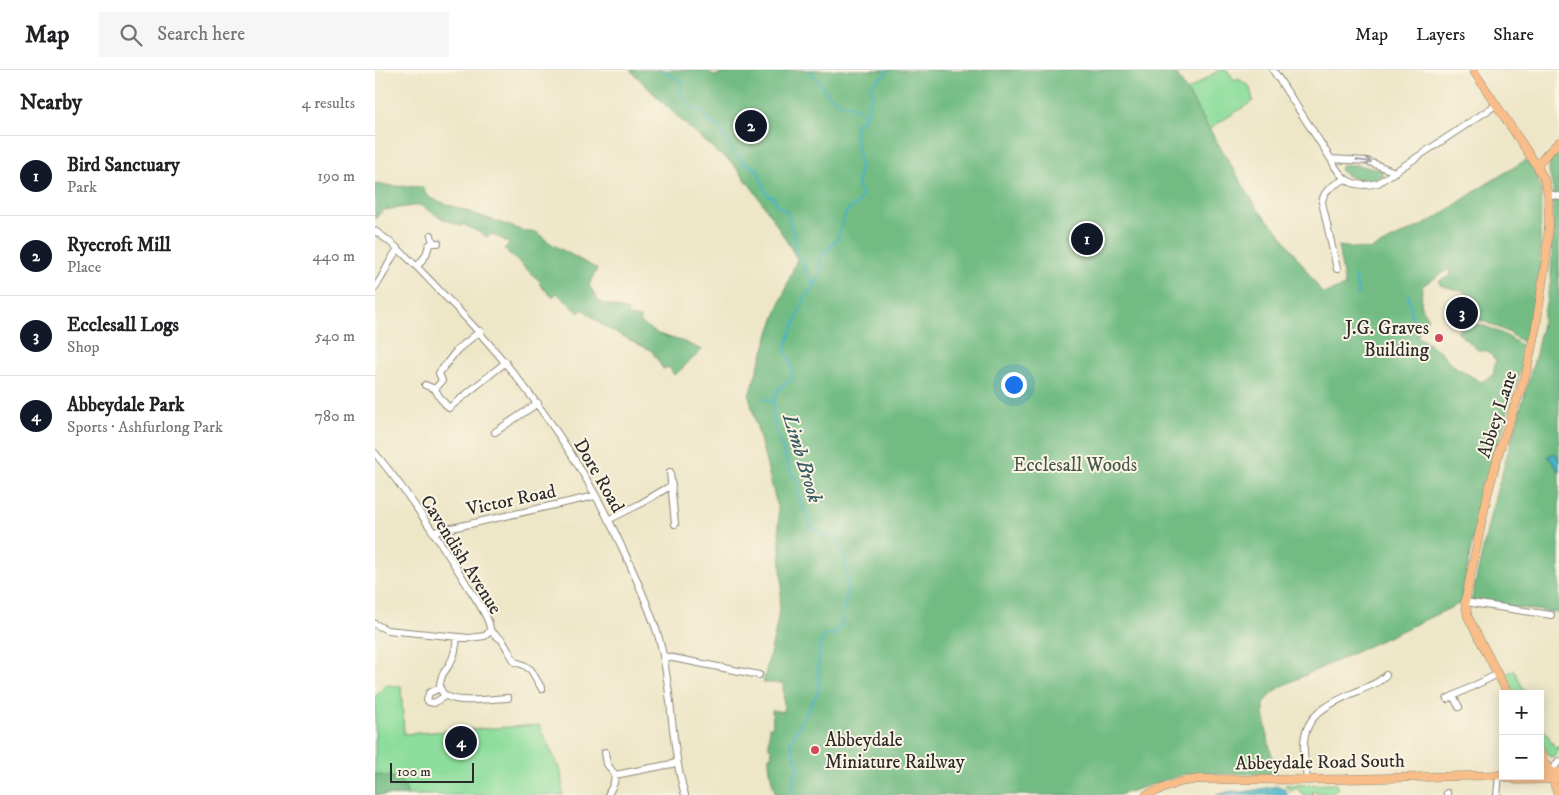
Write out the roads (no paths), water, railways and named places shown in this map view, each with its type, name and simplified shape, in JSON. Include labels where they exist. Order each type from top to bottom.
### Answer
[{"type":"main road","name":"Abbey Lane","points":[[1473,70],[1537,166],[1544,179],[1548,194],[1549,225],[1546,258],[1532,350],[1488,492],[1465,602],[1468,617],[1506,690]]},
{"type":"main road","points":[[1537,166],[1559,142]]},
{"type":"main road","points":[[1544,761],[1554,777],[1558,794]]},
{"type":"main road","name":"Abbeydale Road South","points":[[1554,777],[1559,772]]},
{"type":"main road","name":"Abbeydale Road South","points":[[1146,795],[1180,782],[1199,779],[1307,780],[1499,775]]},
{"type":"street","points":[[1273,70],[1339,174],[1359,185],[1378,183],[1496,105]]},
{"type":"street","points":[[1331,159],[1367,161],[1395,172]]},
{"type":"street","points":[[1337,269],[1322,202],[1327,190],[1345,179]]},
{"type":"street","points":[[1548,194],[1559,196]]},
{"type":"street","name":"Dore Road","points":[[375,231],[417,267],[480,331],[506,362],[538,403],[595,496],[648,607],[663,656],[677,763],[685,795]]},
{"type":"street","points":[[417,267],[426,255],[429,245],[436,243],[431,235]]},
{"type":"street","points":[[375,287],[384,274],[389,260],[398,249]]},
{"type":"street","points":[[435,389],[442,381],[439,373],[457,350],[480,331]]},
{"type":"street","points":[[425,385],[435,389],[449,408],[506,362]]},
{"type":"street","points":[[495,432],[538,403]]},
{"type":"street","name":"Cavendish Avenue","points":[[375,453],[434,532],[474,596],[490,625],[491,632],[502,640],[515,662],[524,664],[531,670],[542,689]]},
{"type":"street","points":[[671,472],[675,524]]},
{"type":"street","points":[[608,520],[672,485]]},
{"type":"street","name":"Victor Road","points":[[434,532],[595,496]]},
{"type":"street","points":[[1465,602],[1543,617],[1551,615]]},
{"type":"street","points":[[375,624],[387,630],[457,637],[480,638],[491,632]]},
{"type":"street","points":[[457,637],[454,657],[440,681],[440,688],[445,696],[463,701],[508,698]]},
{"type":"street","points":[[663,656],[759,675]]},
{"type":"street","points":[[1459,707],[1450,698],[1498,674]]},
{"type":"street","points":[[1307,780],[1303,746],[1306,728],[1311,720],[1327,706],[1379,682],[1386,675]]},
{"type":"street","points":[[440,688],[429,693],[427,700],[434,704],[445,696]]},
{"type":"street","points":[[605,752],[607,764],[615,776],[608,795]]},
{"type":"street","points":[[1554,777],[1559,761]]},
{"type":"street","points":[[615,776],[677,763]]},
{"type":"street","points":[[1497,795],[1500,780]]},
{"type":"water","points":[[1555,453],[1559,459],[1559,472],[1548,456]]},
{"type":"water","points":[[1277,786],[1284,788],[1288,795],[1216,795],[1232,791],[1243,792]]},
{"type":"waterway","points":[[662,70],[683,82],[680,93],[692,108],[704,112],[710,122],[720,128],[733,151],[743,162],[757,169],[767,195],[773,197],[778,206],[787,211],[795,239],[795,249],[814,285]]},
{"type":"waterway","points":[[810,70],[828,95],[842,103],[851,105],[866,115]]},
{"type":"waterway","name":"Limb Brook","points":[[795,795],[793,787],[799,766],[790,743],[819,690],[820,642],[825,634],[833,635],[841,627],[848,586],[845,559],[839,540],[813,530],[800,500],[799,483],[793,476],[777,434],[773,412],[774,402],[778,390],[792,379],[792,368],[785,348],[806,295],[815,286],[821,274],[820,258],[837,239],[846,212],[858,203],[862,194],[857,186],[860,165],[856,140],[856,124],[861,122],[868,111],[868,103],[873,97],[871,86],[886,74],[887,70]]},
{"type":"waterway","points":[[1355,276],[1358,295]]},
{"type":"waterway","points":[[1408,294],[1414,329]]},
{"type":"waterway","points":[[764,399],[774,402]]},
{"type":"place","name":"Ryecroft Mill","points":[[751,126]]},
{"type":"place","name":"Bird Sanctuary","points":[[1087,239]]},
{"type":"place","name":"Ecclesall Logs","points":[[1462,313]]},
{"type":"place","name":"J.G. Graves Building","points":[[1439,338]]},
{"type":"place","name":"Abbeydale Park","points":[[461,742]]},
{"type":"place","name":"Abbeydale Miniature Railway","points":[[815,750]]},
{"type":"park label","name":"Ecclesall Woods","points":[[1075,464]]}]
